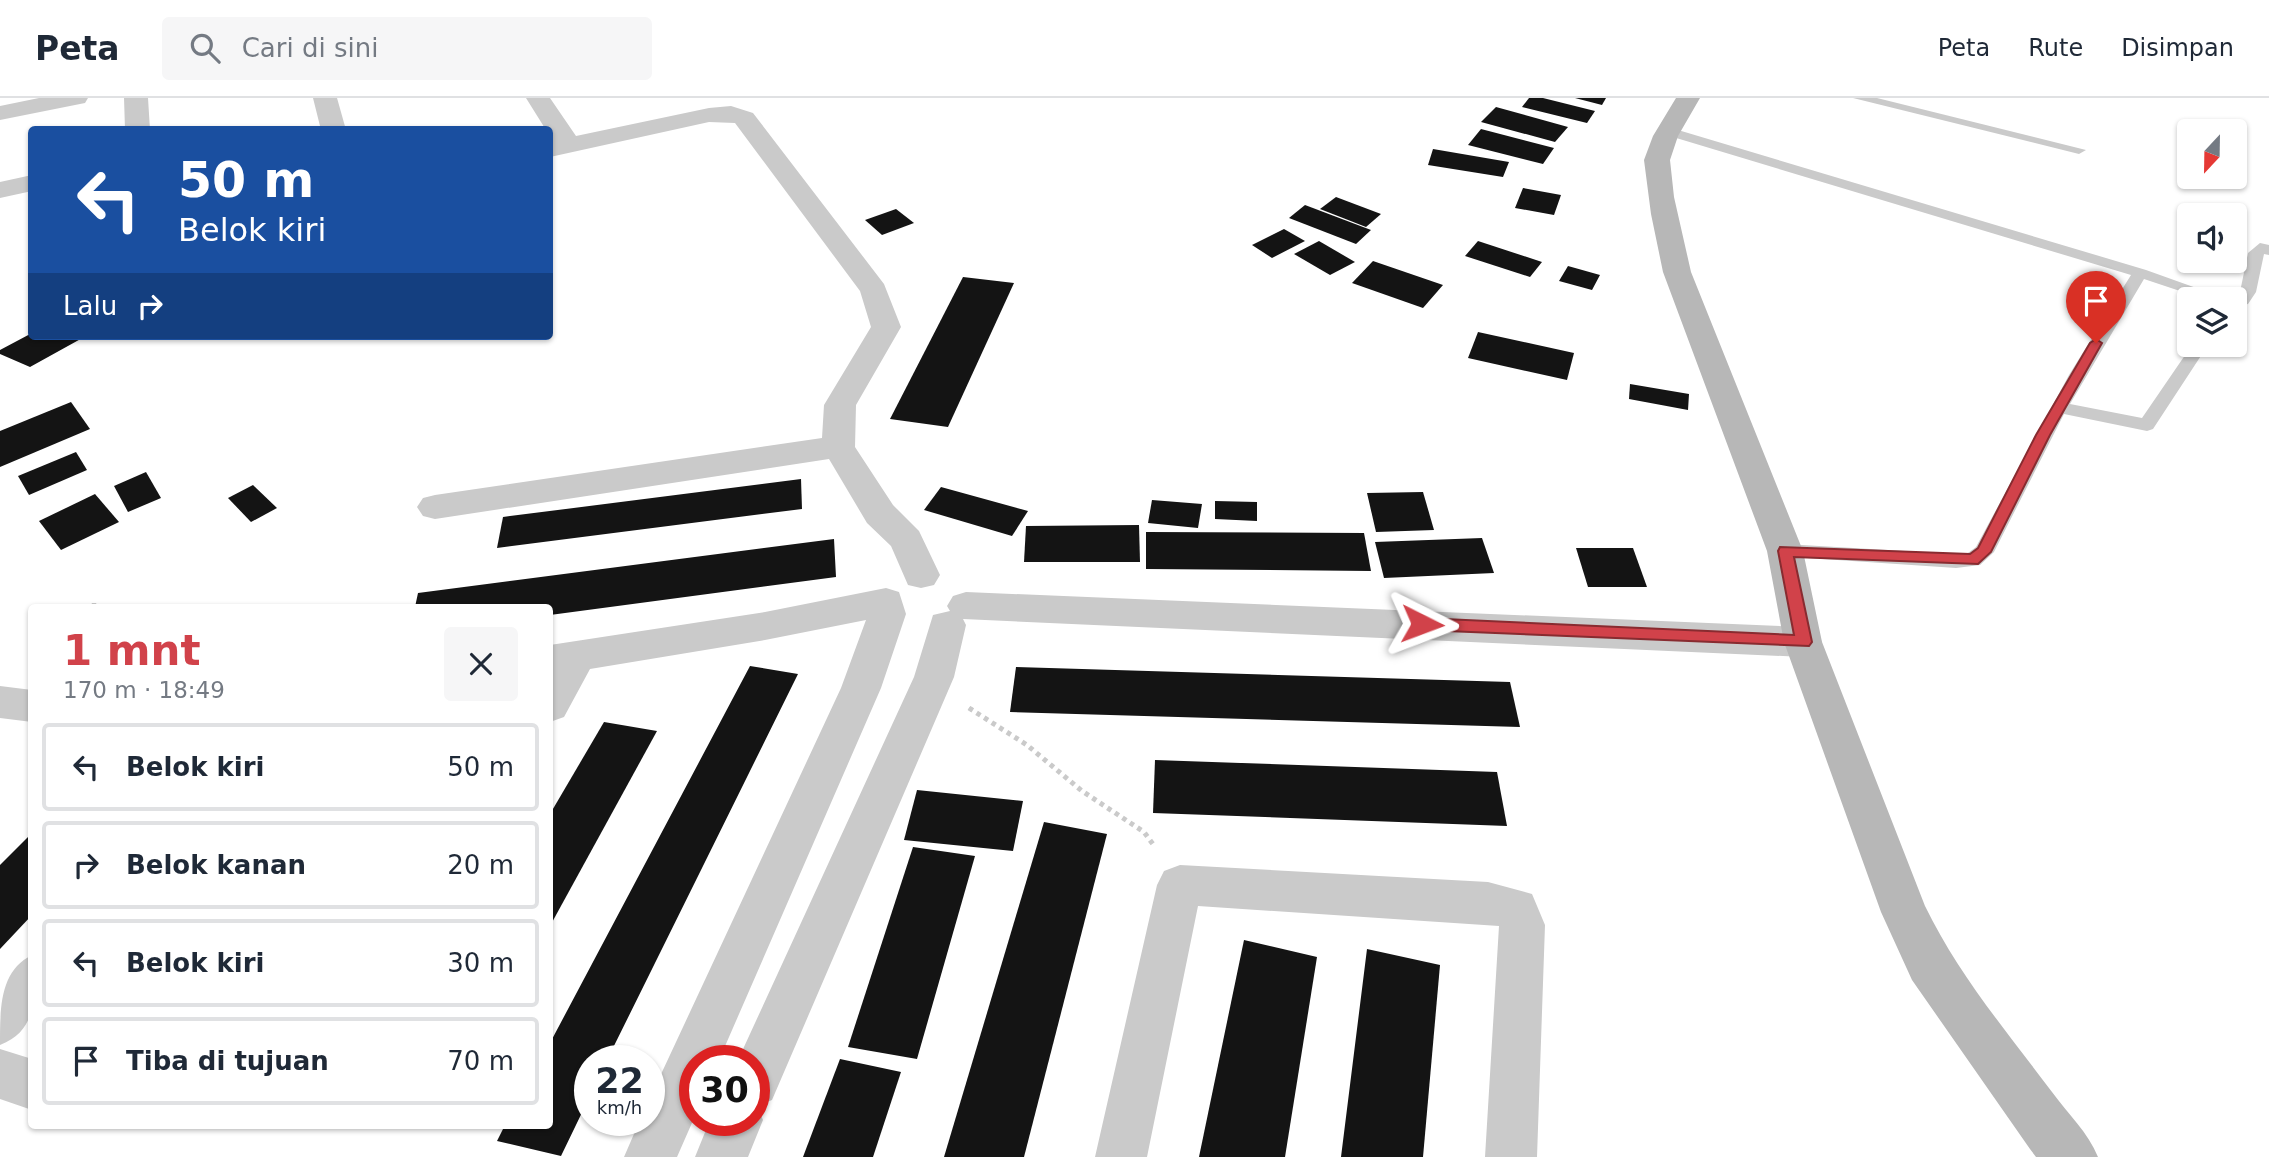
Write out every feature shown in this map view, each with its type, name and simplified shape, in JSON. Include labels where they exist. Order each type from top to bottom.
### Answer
[{"type":"main road","points":[[1688,98],[1668,131],[1656,163],[1677,272],[1785,551],[1804,642],[1900,901],[1929,964],[2048,1131],[2072,1157]]},
{"type":"street","points":[[0,113],[76,98]]},
{"type":"street","points":[[136,98],[138,126]]},
{"type":"street","points":[[325,98],[333,126]]},
{"type":"street","points":[[538,98],[550,126]]},
{"type":"street","points":[[559,147],[709,115],[731,113],[744,118],[874,290],[886,327],[840,405],[838,447],[854,477],[880,514],[906,540],[921,575]]},
{"type":"street","points":[[0,190],[28,184]]},
{"type":"street","points":[[435,507],[838,447]]},
{"type":"street","points":[[650,1157],[861,688],[892,590],[905,579],[938,574],[953,580],[962,590],[957,615],[934,677],[770,1046]]},
{"type":"street","points":[[887,608],[897,625],[912,631],[930,631],[957,615],[1804,642]]},
{"type":"street","points":[[553,695],[563,658],[887,608]]},
{"type":"street","points":[[0,702],[28,705]]},
{"type":"street","points":[[1121,1157],[1180,886],[1488,903],[1516,909],[1522,925],[1511,1157]]},
{"type":"street","points":[[0,1021],[28,982]]},
{"type":"street","points":[[0,1074],[28,1084]]},
{"type":"street","points":[[721,1157],[730,1136]]},
{"type":"lane","points":[[1866,99],[2079,150]]},
{"type":"lane","points":[[1668,131],[2183,287]]},
{"type":"lane","points":[[2247,294],[2256,253],[2260,248],[2269,250]]},
{"type":"lane","points":[[1785,551],[1973,560],[1984,552],[2043,435],[2061,408],[2108,322],[2140,273]]},
{"type":"lane","points":[[2061,408],[2147,425],[2192,357]]},
{"type":"path","points":[[934,677],[940,689],[1027,745],[1082,791],[1144,832],[1180,886]]},
{"type":"building","points":[[1529,98],[1543,98],[1595,111],[1587,123],[1522,107]]},
{"type":"building","points":[[1575,98],[1606,98],[1602,105]]},
{"type":"building","points":[[1496,107],[1568,127],[1555,142],[1481,122]]},
{"type":"building","points":[[1481,129],[1554,148],[1543,164],[1468,145]]},
{"type":"building","points":[[1433,149],[1509,162],[1503,177],[1428,165]]},
{"type":"building","points":[[1523,188],[1561,195],[1554,215],[1515,208]]},
{"type":"building","points":[[1336,197],[1381,214],[1366,227],[1320,209]]},
{"type":"building","points":[[1305,205],[1371,230],[1356,244],[1289,218]]},
{"type":"building","points":[[896,209],[914,223],[882,235],[865,220]]},
{"type":"building","points":[[1284,229],[1305,241],[1272,258],[1252,245]]},
{"type":"building","points":[[1319,241],[1355,262],[1330,275],[1294,254]]},
{"type":"building","points":[[1478,241],[1542,262],[1530,277],[1465,256]]},
{"type":"building","points":[[1373,261],[1443,285],[1423,308],[1352,283]]},
{"type":"building","points":[[1568,266],[1600,275],[1592,290],[1559,281]]},
{"type":"building","points":[[963,277],[1014,283],[948,427],[890,419]]},
{"type":"building","points":[[1478,332],[1574,353],[1567,380],[1468,358]]},
{"type":"building","points":[[28,335],[28,340],[79,340],[30,367],[0,354],[0,350]]},
{"type":"building","points":[[1630,384],[1689,394],[1688,410],[1629,399]]},
{"type":"building","points":[[71,402],[90,429],[0,467],[0,431]]},
{"type":"building","points":[[76,452],[87,470],[29,495],[18,476]]},
{"type":"building","points":[[146,472],[161,498],[128,512],[114,486]]},
{"type":"building","points":[[801,479],[802,509],[497,548],[503,517]]},
{"type":"building","points":[[253,485],[277,508],[251,522],[228,498]]},
{"type":"building","points":[[941,487],[1028,511],[1012,536],[924,510]]},
{"type":"building","points":[[1423,492],[1434,530],[1376,532],[1367,493]]},
{"type":"building","points":[[95,494],[119,522],[61,550],[39,521]]},
{"type":"building","points":[[1152,500],[1202,504],[1198,528],[1148,523]]},
{"type":"building","points":[[1215,501],[1257,502],[1257,521],[1215,519]]},
{"type":"building","points":[[1139,525],[1140,562],[1024,562],[1026,526]]},
{"type":"building","points":[[1146,532],[1364,533],[1371,571],[1146,569]]},
{"type":"building","points":[[1482,538],[1494,573],[1384,578],[1375,542]]},
{"type":"building","points":[[834,539],[836,577],[553,615],[553,604],[416,604],[418,593]]},
{"type":"building","points":[[1576,548],[1633,548],[1647,587],[1588,587]]},
{"type":"building","points":[[750,666],[798,674],[614,1045],[574,1045],[574,1129],[561,1156],[497,1141],[503,1129],[553,1129],[553,1037]]},
{"type":"building","points":[[1016,667],[1510,682],[1520,727],[1010,712]]},
{"type":"building","points":[[604,722],[657,731],[553,921],[553,809]]},
{"type":"building","points":[[1155,760],[1497,772],[1507,826],[1153,813]]},
{"type":"building","points":[[917,790],[1023,801],[1013,851],[904,840]]},
{"type":"building","points":[[1044,822],[1107,834],[1024,1157],[944,1157]]},
{"type":"building","points":[[28,837],[28,919],[0,949],[0,865]]},
{"type":"building","points":[[913,847],[975,856],[917,1059],[848,1047]]},
{"type":"building","points":[[1244,940],[1317,957],[1285,1157],[1199,1157]]},
{"type":"building","points":[[1367,949],[1440,965],[1423,1157],[1341,1157]]},
{"type":"building","points":[[840,1059],[901,1072],[873,1157],[803,1157]]},
{"type":"route","points":[[1422,624],[1804,642],[1785,551],[1973,560],[1984,552],[2043,435],[2061,408],[2096,343]]}]
